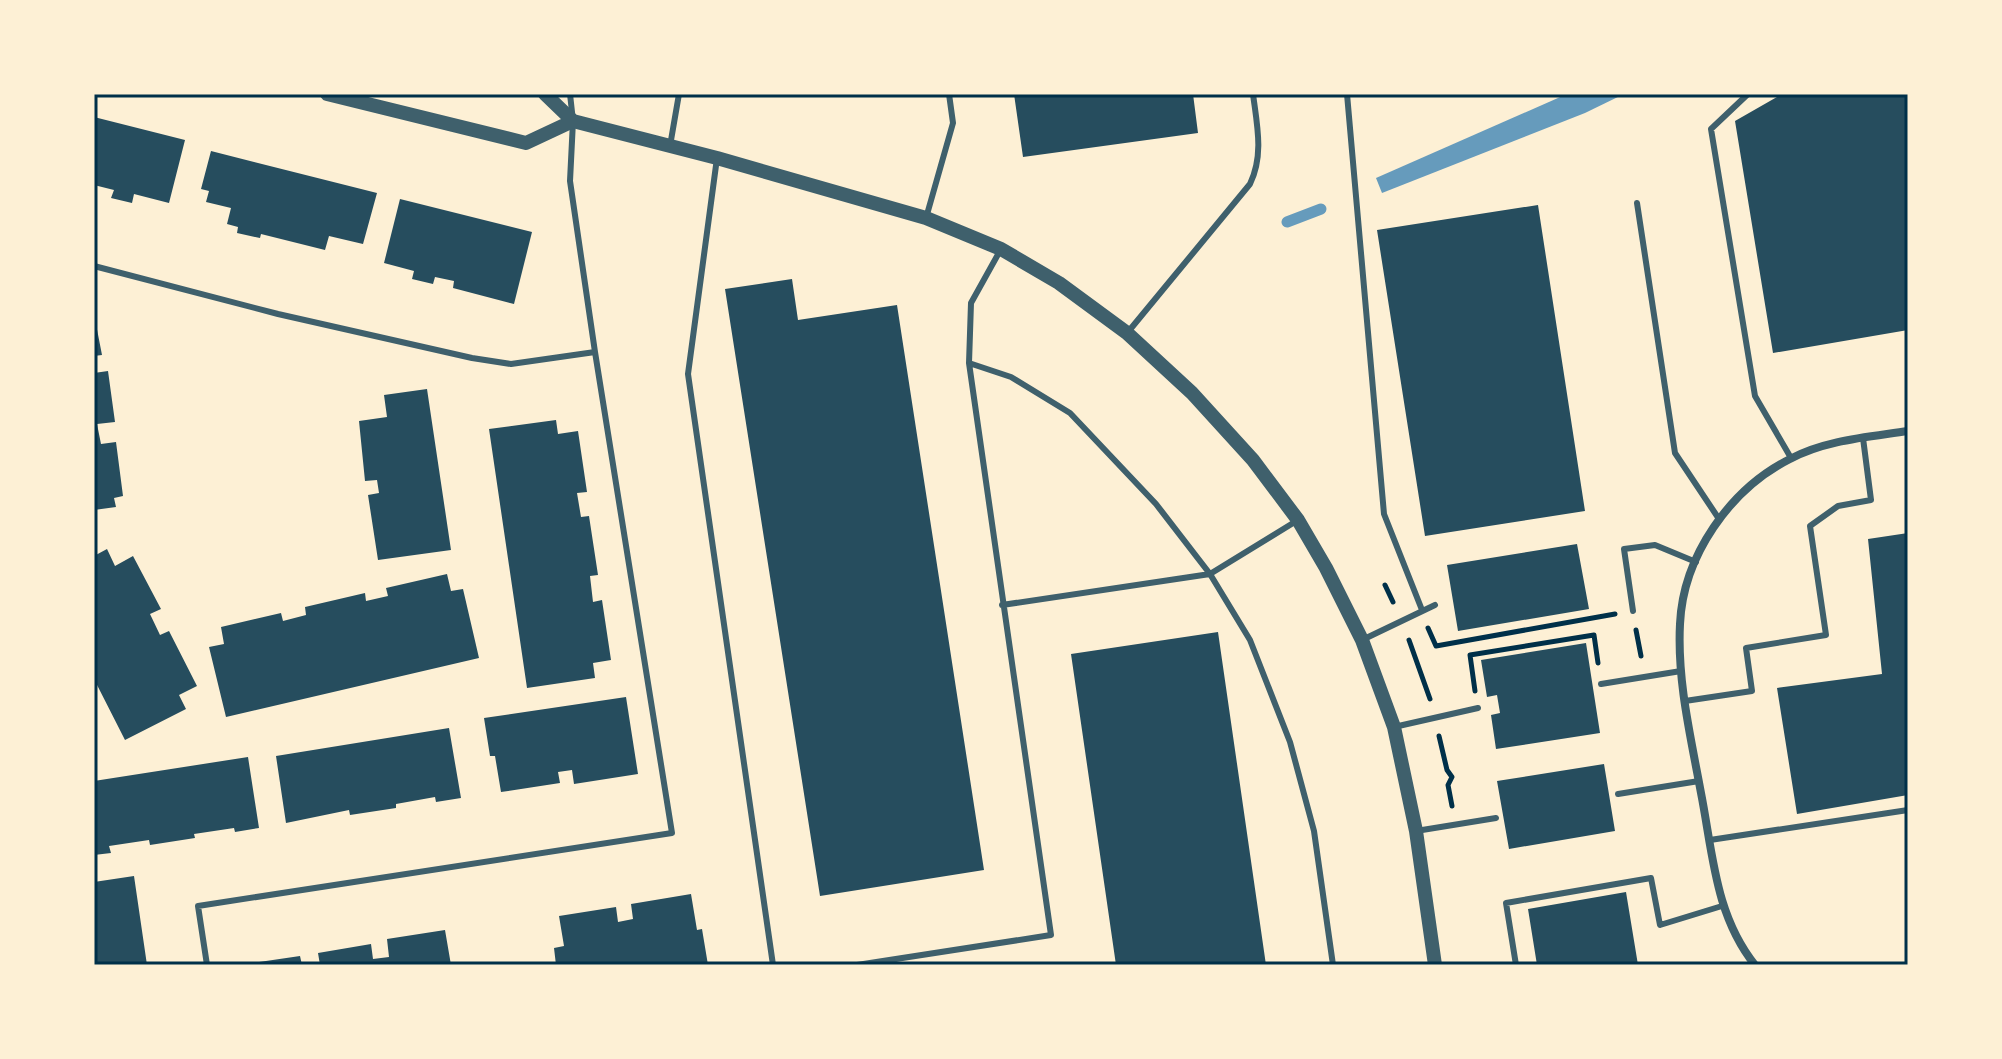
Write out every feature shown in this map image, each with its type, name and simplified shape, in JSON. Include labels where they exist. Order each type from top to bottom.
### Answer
[{"type":"street","points":[[327,94],[526,143],[573,121]]},
{"type":"street","points":[[545,94],[573,121],[717,158],[926,218],[1001,249],[1059,283],[1127,333],[1192,393],[1243,449],[1298,520],[1362,640],[1394,727],[1416,831],[1435,965]]},
{"type":"street","points":[[1755,965],[1730,929],[1722,906],[1699,781],[1681,671],[1680,622],[1687,583],[1719,519],[1763,476],[1791,458],[1824,446],[1908,431]]},
{"type":"lane","points":[[207,965],[198,906],[672,833],[570,181],[573,121],[570,94]]},
{"type":"lane","points":[[670,146],[679,94]]},
{"type":"lane","points":[[926,218],[953,123],[949,94]]},
{"type":"lane","points":[[1127,333],[1250,184],[1258,168],[1259,135],[1253,94]]},
{"type":"lane","points":[[1347,94],[1384,514],[1422,610]]},
{"type":"lane","points":[[1748,94],[1711,129],[1755,396],[1791,458]]},
{"type":"lane","points":[[717,158],[688,374],[773,965]]},
{"type":"lane","points":[[1637,203],[1675,453],[1719,519]]},
{"type":"lane","points":[[857,965],[1051,935],[969,363],[971,303],[1001,249]]},
{"type":"lane","points":[[94,266],[278,314],[472,358],[511,364],[595,352]]},
{"type":"lane","points":[[969,363],[1011,377],[1070,413],[1156,504],[1210,574],[1250,640],[1290,742],[1314,831],[1333,965]]},
{"type":"lane","points":[[1685,701],[1752,691],[1746,648],[1826,635],[1810,526],[1838,506],[1871,500],[1863,438]]},
{"type":"lane","points":[[1002,605],[1210,574],[1298,520]]},
{"type":"lane","points":[[1633,611],[1624,549],[1655,545],[1696,562]]},
{"type":"lane","points":[[1362,640],[1435,605]]},
{"type":"lane","points":[[1601,684],[1681,671]]},
{"type":"lane","points":[[1394,727],[1478,708]]},
{"type":"lane","points":[[1618,794],[1699,781]]},
{"type":"lane","points":[[1710,840],[1908,810]]},
{"type":"lane","points":[[1416,831],[1496,818]]},
{"type":"lane","points":[[1516,965],[1506,903],[1651,878],[1660,925],[1722,906]]},
{"type":"path","points":[[1422,610],[1436,646],[1633,611],[1645,677]]},
{"type":"path","points":[[1478,708],[1470,655],[1594,635],[1601,684]]},
{"type":"water","points":[[1567,94],[1624,94],[1585,113],[1382,193],[1376,178]]},
{"type":"building","points":[[1014,94],[1193,94],[1198,133],[1023,157]]},
{"type":"building","points":[[1782,94],[1908,94],[1908,330],[1773,353],[1735,121]]},
{"type":"building","points":[[94,117],[185,140],[169,203],[134,194],[132,203],[111,198],[114,190],[94,185]]},
{"type":"building","points":[[211,151],[377,193],[363,244],[329,236],[325,250],[261,234],[260,238],[237,233],[238,227],[227,224],[231,208],[206,202],[209,191],[201,189]]},
{"type":"building","points":[[400,199],[532,232],[514,304],[453,288],[454,281],[435,277],[433,284],[412,279],[414,271],[384,263]]},
{"type":"building","points":[[1538,205],[1585,511],[1425,536],[1377,230]]},
{"type":"building","points":[[792,279],[798,320],[897,305],[984,870],[820,896],[725,289]]},
{"type":"building","points":[[94,314],[102,355],[94,356]]},
{"type":"building","points":[[108,371],[115,422],[97,424],[101,444],[116,442],[123,496],[114,498],[116,507],[94,510],[94,373]]},
{"type":"building","points":[[427,389],[451,550],[378,560],[368,495],[379,493],[377,480],[365,481],[359,421],[387,417],[384,395]]},
{"type":"building","points":[[556,420],[558,434],[578,431],[587,492],[577,493],[581,517],[589,516],[598,575],[590,576],[593,602],[602,600],[611,660],[593,663],[595,678],[527,688],[489,429]]},
{"type":"building","points":[[1908,533],[1908,795],[1797,814],[1777,688],[1882,674],[1868,539]]},
{"type":"building","points":[[1577,544],[1589,609],[1458,631],[1447,565]]},
{"type":"building","points":[[107,549],[115,566],[133,556],[161,609],[150,614],[160,635],[169,631],[197,686],[179,695],[186,709],[125,740],[94,679],[94,556]]},
{"type":"building","points":[[447,574],[451,591],[463,589],[479,658],[226,717],[209,647],[224,644],[221,627],[281,613],[283,621],[306,615],[305,607],[365,593],[366,601],[388,596],[386,588]]},
{"type":"building","points":[[1218,632],[1266,965],[1116,965],[1071,654]]},
{"type":"building","points":[[1586,643],[1600,733],[1496,749],[1491,715],[1500,713],[1497,695],[1487,697],[1481,660]]},
{"type":"building","points":[[626,697],[638,774],[574,784],[572,770],[558,772],[560,783],[501,792],[495,756],[490,756],[484,718]]},
{"type":"building","points":[[449,728],[461,798],[436,802],[435,797],[396,804],[396,808],[350,815],[349,810],[286,823],[276,756]]},
{"type":"building","points":[[248,757],[259,828],[194,834],[195,838],[150,845],[149,840],[109,846],[111,853],[94,855],[94,781]]},
{"type":"building","points":[[1604,764],[1615,831],[1509,849],[1497,781]]},
{"type":"building","points":[[134,876],[147,965],[94,965],[94,882]]},
{"type":"building","points":[[1626,892],[1638,965],[1537,965],[1528,909]]},
{"type":"building","points":[[691,894],[697,930],[702,929],[708,965],[556,965],[554,948],[564,946],[559,916],[616,907],[618,922],[633,919],[631,904]]},
{"type":"building","points":[[445,930],[451,965],[320,965],[318,953],[371,944],[373,959],[389,957],[387,939]]},
{"type":"building","points":[[300,956],[302,965],[253,965],[253,963]]},
{"type":"waterway","points":[[1287,222],[1321,209]]}]
